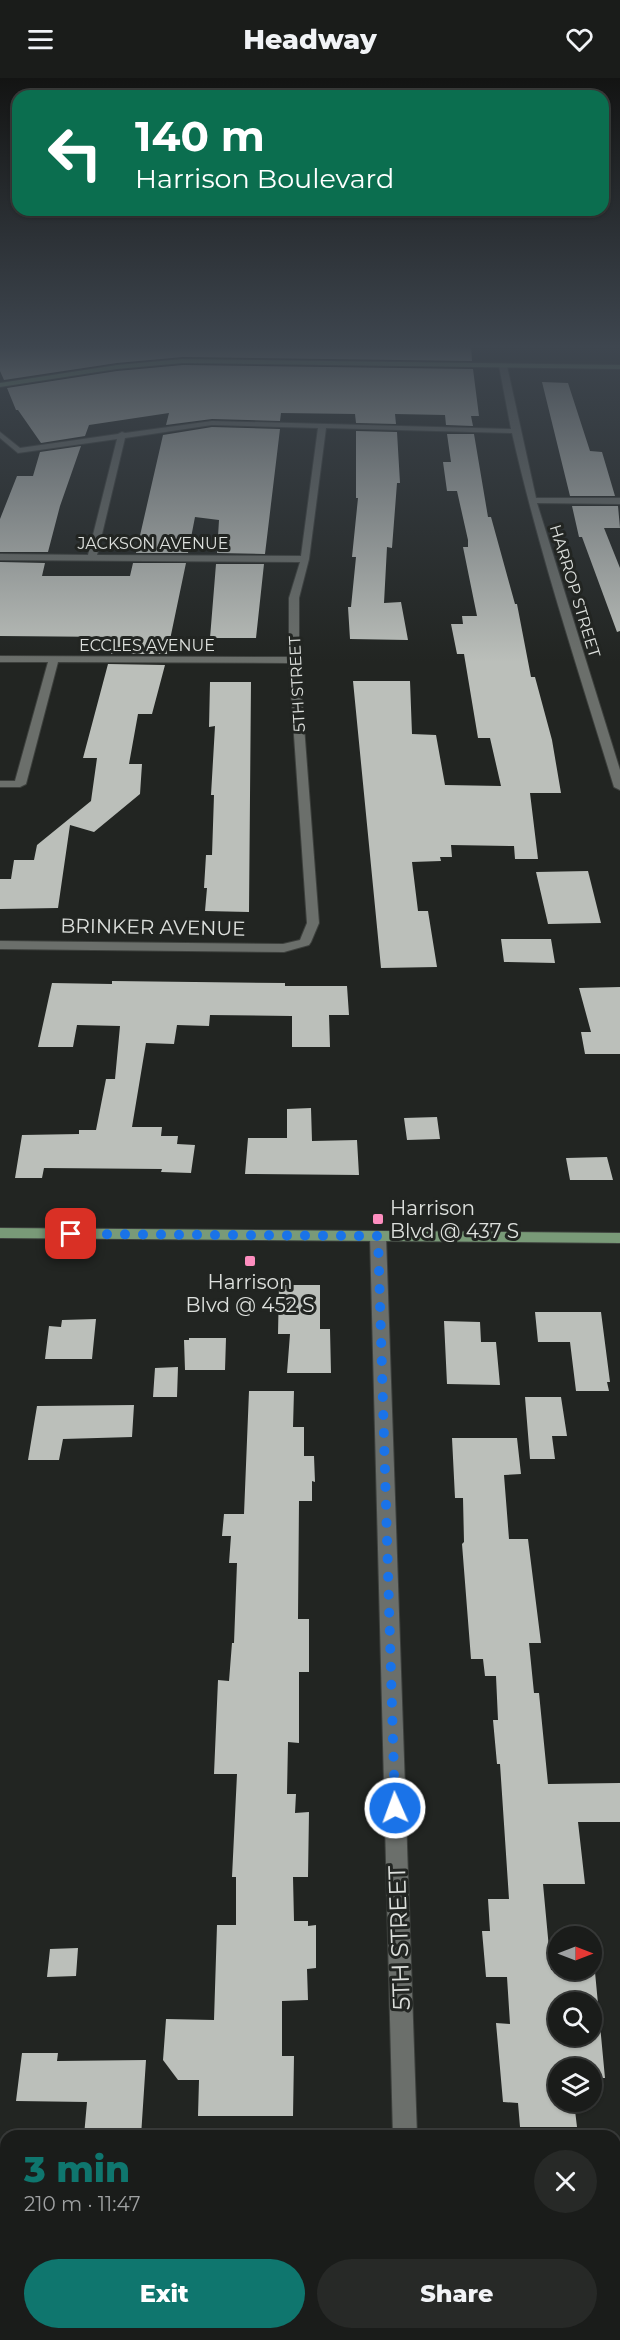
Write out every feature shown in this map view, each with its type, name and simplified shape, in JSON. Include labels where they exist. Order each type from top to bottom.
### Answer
[{"type":"main road","points":[[0,1233],[620,1238]]},
{"type":"street","points":[[92,558],[118,451]]},
{"type":"street","name":"5TH STREET","points":[[305,942],[314,923],[294,660],[294,598],[305,559],[319,451]]},
{"type":"street","name":"HARROP STREET","points":[[519,451],[531,500],[620,787]]},
{"type":"street","points":[[531,500],[620,501]]},
{"type":"street","name":"JACKSON AVENUE","points":[[0,557],[305,559]]},
{"type":"street","name":"ECCLES AVENUE","points":[[0,658],[294,660]]},
{"type":"street","points":[[0,784],[20,784],[54,659]]},
{"type":"street","name":"BRINKER AVENUE","points":[[0,945],[284,948],[305,942]]},
{"type":"street","name":"5TH STREET","points":[[378,1236],[405,2130]]},
{"type":"building","points":[[79,451],[60,506],[48,552],[0,552],[0,519],[17,476],[33,476],[40,452]]},
{"type":"building","points":[[159,451],[277,451],[265,554],[217,553],[219,520],[195,517],[188,553],[136,553]]},
{"type":"building","points":[[356,451],[398,451],[400,483],[397,483],[392,548],[387,547],[384,603],[401,602],[408,640],[350,639],[348,607],[351,607],[356,557],[352,557],[358,498],[356,498]]},
{"type":"building","points":[[449,451],[477,451],[488,517],[491,517],[515,604],[517,604],[531,677],[535,677],[552,740],[561,793],[530,793],[538,859],[515,859],[514,846],[451,845],[452,857],[440,857],[441,861],[412,862],[418,911],[428,911],[437,967],[381,968],[353,681],[410,681],[412,734],[436,735],[445,785],[501,786],[490,738],[478,738],[464,654],[457,654],[451,624],[463,624],[462,616],[477,616],[463,547],[468,547],[468,540],[457,491],[447,491],[443,462],[451,462]]},
{"type":"building","points":[[559,451],[602,452],[615,496],[570,496]]},
{"type":"building","points":[[572,506],[618,506],[620,528],[604,528],[620,568],[620,631],[617,632],[582,537],[579,537]]},
{"type":"building","points":[[0,562],[45,563],[42,576],[130,576],[133,563],[186,563],[167,654],[111,654],[115,637],[0,636]]},
{"type":"building","points":[[216,564],[264,564],[256,638],[210,638]]},
{"type":"building","points":[[108,664],[165,665],[152,714],[138,714],[129,764],[142,764],[140,794],[94,832],[70,825],[58,908],[0,909],[0,879],[11,879],[14,860],[34,860],[37,845],[91,801],[97,758],[83,758]]},
{"type":"building","points":[[210,682],[251,682],[249,912],[205,911],[206,855],[212,855],[214,795],[211,795],[215,726],[209,727]]},
{"type":"building","points":[[588,871],[601,923],[548,924],[536,872]]},
{"type":"building","points":[[501,939],[551,939],[555,963],[504,962]]},
{"type":"building","points":[[112,981],[347,986],[349,1015],[329,1015],[330,1047],[292,1047],[292,1016],[210,1015],[209,1026],[177,1025],[174,1044],[146,1043],[132,1127],[162,1127],[161,1136],[178,1136],[177,1144],[195,1145],[191,1173],[161,1172],[162,1169],[44,1168],[42,1178],[15,1178],[22,1135],[79,1134],[79,1130],[96,1130],[106,1079],[115,1079],[120,1026],[77,1025],[73,1047],[38,1047],[52,983],[112,984]]},
{"type":"building","points":[[620,987],[620,1054],[585,1054],[581,1032],[591,1032],[579,988]]},
{"type":"building","points":[[311,1108],[312,1141],[357,1140],[359,1175],[245,1174],[248,1138],[287,1138],[287,1109]]},
{"type":"building","points":[[437,1117],[440,1139],[407,1140],[404,1118]]},
{"type":"building","points":[[607,1157],[613,1180],[570,1180],[566,1158]]},
{"type":"building","points":[[279,1285],[320,1285],[320,1329],[330,1329],[331,1373],[287,1373],[290,1334],[278,1334]]},
{"type":"building","points":[[535,1312],[601,1312],[610,1382],[607,1382],[609,1391],[576,1391],[570,1342],[538,1342]]},
{"type":"building","points":[[96,1319],[92,1359],[45,1359],[49,1326],[61,1327],[62,1320]]},
{"type":"building","points":[[444,1321],[480,1322],[481,1342],[496,1342],[500,1385],[447,1384]]},
{"type":"building","points":[[189,1338],[226,1338],[225,1370],[185,1370],[184,1340],[189,1340]]},
{"type":"building","points":[[178,1367],[177,1397],[153,1397],[155,1368]]},
{"type":"building","points":[[249,1391],[294,1391],[293,1427],[304,1427],[304,1456],[314,1456],[315,1482],[312,1481],[312,1501],[299,1501],[298,1619],[309,1619],[309,1672],[299,1672],[299,1743],[288,1742],[287,1794],[296,1794],[295,1813],[309,1812],[308,1877],[293,1877],[294,1921],[308,1921],[308,1926],[316,1925],[316,1968],[307,1969],[308,2000],[282,2001],[282,2056],[294,2056],[293,2116],[198,2116],[199,2080],[178,2080],[163,2060],[166,2019],[214,2020],[217,1925],[236,1925],[236,1877],[232,1877],[237,1774],[214,1774],[218,1680],[229,1681],[232,1643],[234,1643],[237,1563],[229,1563],[231,1536],[222,1536],[224,1514],[244,1514]]},
{"type":"building","points":[[525,1397],[561,1397],[567,1436],[552,1436],[555,1459],[530,1459]]},
{"type":"building","points":[[134,1405],[132,1437],[63,1439],[59,1460],[28,1460],[37,1406]]},
{"type":"building","points":[[452,1438],[517,1438],[521,1474],[504,1475],[509,1539],[528,1539],[541,1643],[529,1643],[534,1693],[539,1693],[548,1784],[620,1783],[620,1822],[578,1822],[585,1884],[543,1884],[548,1938],[548,1980],[596,1980],[597,1992],[548,1992],[548,2046],[602,2046],[605,2078],[602,2078],[602,2058],[548,2058],[548,2112],[575,2112],[577,2127],[520,2127],[518,2103],[503,2102],[496,2023],[510,2024],[507,1977],[486,1977],[482,1931],[490,1931],[488,1899],[509,1899],[500,1764],[497,1764],[493,1720],[498,1720],[496,1676],[485,1676],[483,1659],[471,1659],[462,1544],[464,1542],[463,1498],[455,1498]]},
{"type":"building","points":[[78,1948],[76,1976],[47,1977],[50,1949]]},
{"type":"building","points":[[22,2053],[58,2053],[57,2061],[146,2060],[141,2130],[85,2130],[87,2102],[16,2101]]},
{"type":"place","name":"Harrison Blvd @ 437 S","points":[[378,1219]]},
{"type":"place","name":"Harrison Blvd @ 452 S","points":[[250,1261]]},
{"type":"route","points":[[71,1234],[378,1236],[395,1808]]}]
